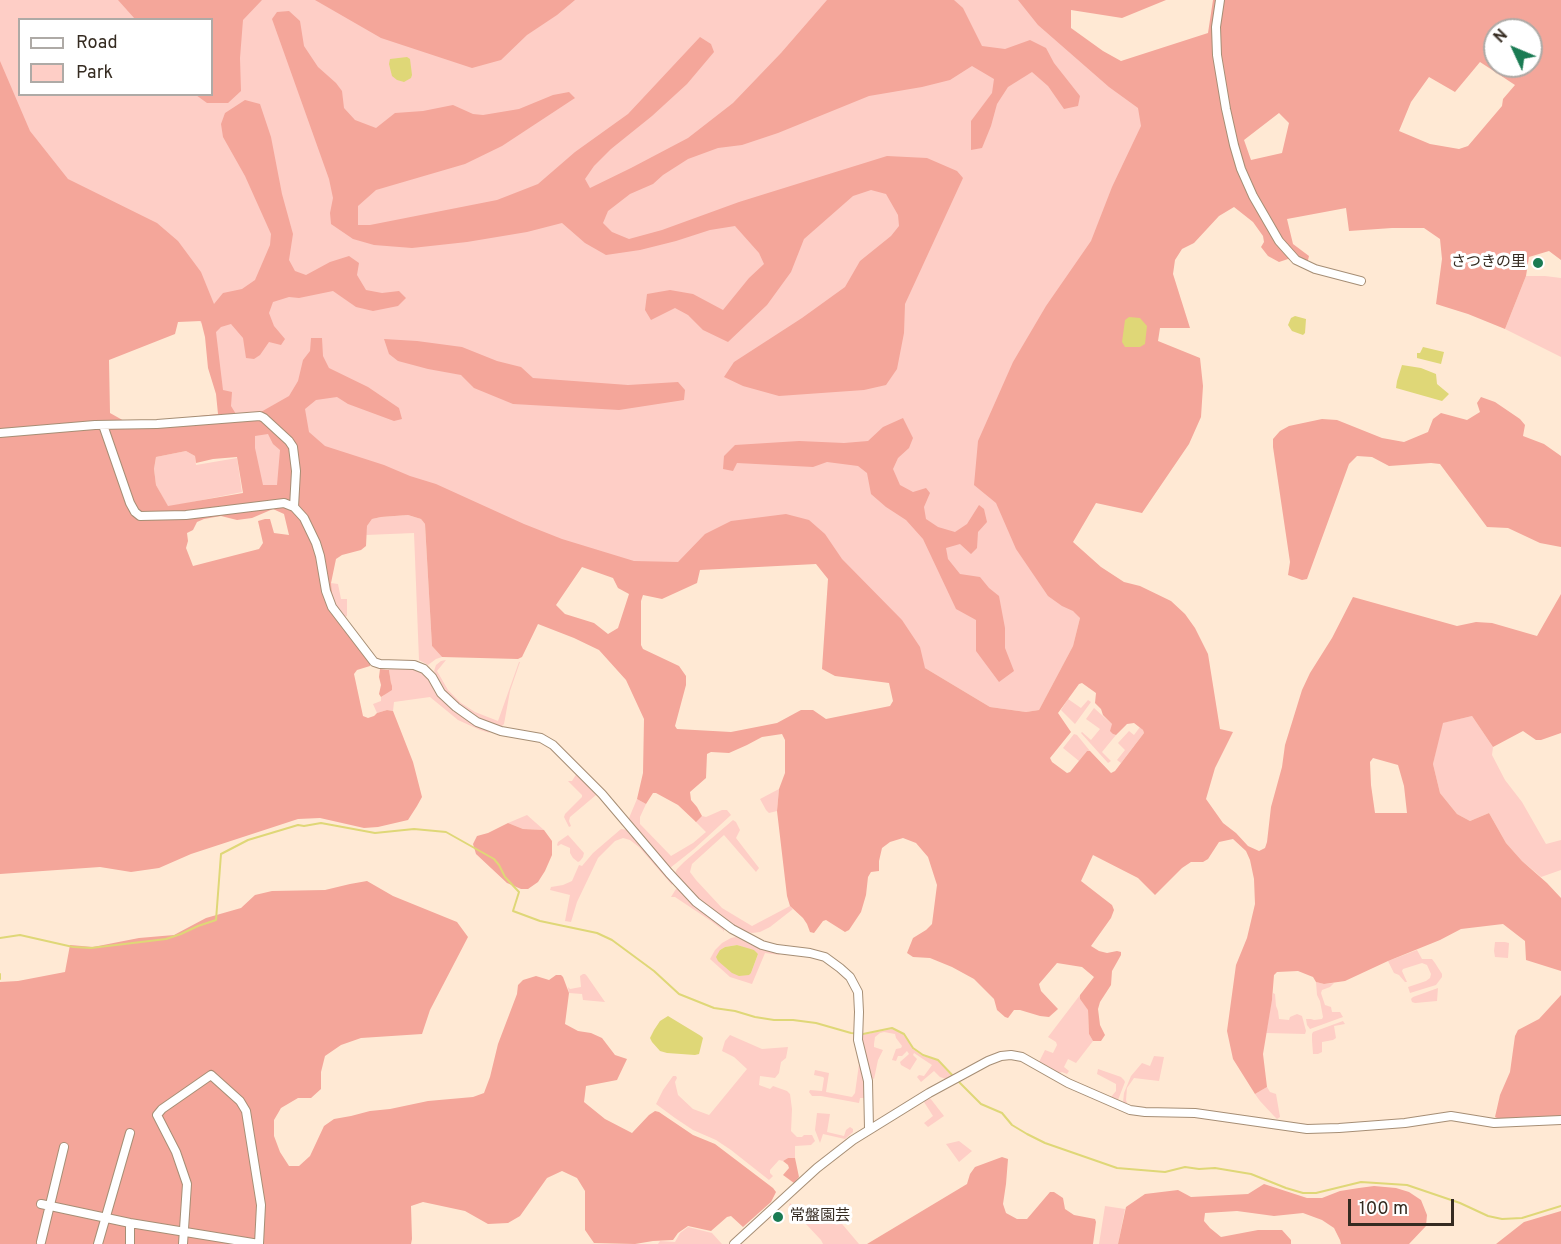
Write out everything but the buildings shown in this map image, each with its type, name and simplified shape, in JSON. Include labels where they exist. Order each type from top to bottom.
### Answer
[{"type":"street","points":[[1220,0],[1216,27],[1217,56],[1226,109],[1239,161],[1253,196],[1279,241],[1296,260],[1315,269],[1361,281]]},
{"type":"street","points":[[0,433],[254,416],[264,418],[290,441],[293,447],[296,471],[294,507]]},
{"type":"street","points":[[103,425],[130,503],[140,516],[186,515],[284,503],[294,507],[304,518],[316,543],[326,591],[332,607],[374,662],[414,665],[424,669],[432,677],[441,693],[477,722],[501,731],[541,738],[553,744],[602,794],[696,902],[732,929],[762,945],[825,957],[850,977],[858,992],[858,1046],[868,1081],[869,1130]]},
{"type":"street","points":[[734,1244],[817,1168],[869,1130],[929,1093],[1001,1056],[1022,1057],[1068,1083],[1129,1109],[1145,1112],[1195,1113],[1307,1129],[1404,1123],[1446,1116],[1494,1122],[1561,1120]]},
{"type":"street","points":[[46,1205],[184,1233],[259,1244],[261,1205],[246,1111],[240,1101],[211,1076],[162,1109],[158,1115],[176,1152],[187,1184],[184,1233],[183,1244]]},
{"type":"street","points":[[98,1244],[130,1134]]},
{"type":"street","points":[[41,1242],[46,1205],[64,1147]]},
{"type":"street","points":[[130,1223],[130,1244]]},
{"type":"green space","points":[[0,0],[136,0],[152,18],[18,18],[18,96],[213,96],[249,0],[1027,0],[1146,104],[1146,123],[1022,551],[1080,618],[1073,646],[1039,710],[1026,712],[990,707],[925,668],[815,548],[695,547],[683,583],[464,506],[254,502],[222,409],[208,330],[0,114]]},
{"type":"green space","points":[[1526,276],[1561,278],[1561,357],[1505,329]]},
{"type":"green space","points":[[186,451],[195,456],[196,465],[237,458],[242,492],[168,507],[156,485],[154,469],[156,457]]},
{"type":"green space","points":[[408,515],[421,519],[425,524],[432,646],[442,657],[428,665],[419,660],[414,533],[366,535],[367,526],[372,519]]},
{"type":"green space","points":[[331,583],[338,584],[341,599],[347,599],[347,616],[344,617],[333,605]]},
{"type":"green space","points":[[446,660],[437,671],[448,690],[461,703],[475,712],[498,721],[520,662],[510,691],[504,724],[501,727],[467,711],[446,692],[434,671],[436,665]]},
{"type":"green space","points":[[406,667],[421,671],[490,733],[458,720],[430,697],[394,702],[393,711],[377,713],[373,704],[381,701],[381,697],[391,683],[387,669]]},
{"type":"green space","points":[[1068,699],[1081,708],[1088,700],[1091,702],[1075,724],[1061,710]]},
{"type":"green space","points":[[1094,708],[1113,725],[1113,734],[1116,735],[1102,752],[1111,761],[1108,763],[1081,733],[1091,740],[1100,729],[1086,719]]},
{"type":"green space","points":[[1472,716],[1493,747],[1492,755],[1505,780],[1522,802],[1546,844],[1561,840],[1561,870],[1541,877],[1506,843],[1489,813],[1470,821],[1457,814],[1440,793],[1433,764],[1442,723]]},
{"type":"green space","points":[[1140,727],[1144,733],[1121,763],[1117,760],[1125,750],[1118,743],[1129,731],[1134,735]]},
{"type":"green space","points":[[1074,734],[1090,751],[1087,751],[1079,761],[1063,748]]},
{"type":"green space","points":[[577,773],[596,795],[570,817],[571,826],[569,827],[564,817],[565,814],[582,797],[568,781],[572,781]]},
{"type":"green space","points":[[779,789],[777,811],[769,813],[760,799]]},
{"type":"green space","points":[[637,799],[646,804],[640,817],[640,824],[671,856],[706,832],[695,821],[702,816],[706,817],[722,810],[727,810],[731,815],[670,868],[629,822]]},
{"type":"green space","points":[[527,815],[544,830],[523,829],[508,823]]},
{"type":"green space","points":[[733,820],[740,830],[736,838],[759,868],[756,872],[724,835],[692,864],[690,872],[722,908],[752,926],[790,906],[793,909],[760,932],[752,933],[735,927],[697,898],[675,873],[684,862]]},
{"type":"green space","points":[[621,829],[628,830],[673,882],[672,885],[639,847],[623,838],[615,841],[598,858],[577,902],[571,922],[565,921],[570,895],[550,890],[551,887],[572,881],[579,865],[582,866],[593,853]]},
{"type":"green space","points":[[568,835],[584,853],[578,862],[570,853],[570,848],[561,844],[557,845]]},
{"type":"green space","points":[[676,889],[679,889],[724,928],[724,932],[675,897],[671,897]]},
{"type":"green space","points":[[736,937],[780,955],[765,953],[752,984],[730,977],[710,959],[722,943]],"holes":[[[737,945],[758,954],[751,973],[720,950]]]},
{"type":"green space","points":[[1495,942],[1509,943],[1508,958],[1495,957]]},
{"type":"green space","points":[[1417,950],[1422,959],[1432,959],[1442,977],[1436,985],[1410,993],[1408,987],[1430,978],[1431,974],[1427,965],[1422,963],[1403,969],[1407,982],[1405,982],[1394,973],[1388,961]]},
{"type":"green space","points":[[583,974],[587,976],[605,1002],[583,1000],[582,994],[569,993],[568,987],[570,989],[581,987],[580,976]]},
{"type":"green space","points":[[1316,982],[1334,983],[1321,993],[1325,1005],[1331,1007],[1332,1012],[1340,1012],[1343,1017],[1310,1029],[1306,1019],[1314,1020],[1323,1017]]},
{"type":"green space","points":[[1438,988],[1437,1001],[1412,1002],[1413,997]]},
{"type":"green space","points":[[1273,993],[1279,1019],[1289,1020],[1297,1014],[1302,1016],[1305,1034],[1266,1033]]},
{"type":"green space","points":[[1080,995],[1080,999],[1088,1009],[1089,1034],[1093,1041],[1076,1063],[1068,1059],[1064,1067],[1069,1071],[1067,1074],[1059,1073],[1039,1062],[1045,1050],[1053,1053],[1057,1045],[1048,1037]]},
{"type":"green space","points":[[1343,1021],[1345,1024],[1334,1026],[1336,1038],[1322,1042],[1322,1052],[1313,1054],[1313,1032]]},
{"type":"green space","points":[[892,1029],[903,1034],[913,1049],[923,1056],[937,1060],[952,1076],[946,1079],[934,1071],[921,1082],[917,1077],[924,1076],[932,1065],[914,1053],[917,1059],[910,1070],[901,1065],[900,1062],[909,1054],[907,1051],[902,1056],[898,1056],[896,1061],[892,1060],[896,1049],[902,1046],[895,1034],[884,1032],[875,1037],[874,1047],[883,1050],[878,1060],[874,1079],[872,1078],[862,1048],[862,1035]]},
{"type":"green space","points":[[730,1035],[762,1049],[788,1047],[779,1073],[775,1078],[760,1076],[759,1085],[770,1089],[773,1086],[790,1094],[791,1131],[797,1137],[812,1135],[815,1141],[811,1145],[795,1146],[795,1158],[779,1160],[770,1170],[773,1176],[769,1180],[731,1150],[716,1140],[693,1130],[656,1104],[673,1076],[676,1076],[678,1095],[693,1109],[709,1115],[747,1069],[734,1057],[722,1051]]},
{"type":"green space","points":[[1154,1056],[1164,1057],[1159,1081],[1134,1078],[1127,1088],[1127,1103],[1123,1102],[1124,1093],[1131,1076],[1142,1063],[1150,1066]]},
{"type":"green space","points":[[858,1062],[860,1062],[864,1075],[865,1098],[860,1098],[859,1103],[812,1096],[809,1092],[810,1090],[822,1091],[824,1078],[814,1075],[815,1070],[829,1073],[826,1092],[852,1097],[855,1093]]},
{"type":"green space","points":[[1098,1069],[1124,1080],[1118,1100],[1111,1097],[1116,1091],[1116,1084],[1097,1074]]},
{"type":"green space","points":[[1267,1087],[1270,1092],[1276,1094],[1280,1117],[1277,1119],[1255,1094]]},
{"type":"green space","points":[[930,1098],[944,1116],[928,1127],[924,1123],[933,1116],[924,1102]]},
{"type":"green space","points":[[817,1113],[830,1114],[827,1132],[844,1136],[850,1127],[853,1132],[845,1139],[823,1134],[820,1143],[815,1130]]},
{"type":"green space","points":[[959,1141],[972,1151],[959,1162],[946,1144]]},
{"type":"green space","points":[[790,1203],[810,1222],[820,1215],[828,1215],[832,1212],[859,1244],[823,1244],[789,1206]]},
{"type":"green space","points":[[1105,1206],[1125,1209],[1118,1244],[1099,1244]]},
{"type":"green space","points":[[688,1227],[712,1233],[722,1244],[658,1244],[660,1241],[675,1242],[680,1233]]},
{"type":"shaded area","points":[[118,0],[262,0],[243,20],[240,58],[241,91],[228,103],[207,103],[197,96],[213,96],[213,18],[134,18]]},
{"type":"shaded area","points":[[315,0],[575,0],[527,35],[501,60],[472,68],[381,38]]},
{"type":"shaded area","points":[[827,0],[954,0],[963,8],[982,46],[1005,49],[1030,40],[1046,48],[1054,63],[1080,96],[1078,106],[1064,109],[1048,86],[1032,72],[1008,87],[997,104],[982,148],[971,150],[971,121],[992,93],[994,79],[972,66],[950,80],[869,96],[778,133],[742,145],[718,148],[688,159],[653,184],[630,194],[608,211],[603,223],[612,232],[629,239],[887,156],[927,158],[957,171],[963,178],[905,304],[904,333],[897,369],[886,385],[864,390],[779,396],[743,386],[724,377],[734,362],[845,287],[860,261],[891,236],[899,226],[898,215],[886,194],[871,190],[853,196],[804,239],[791,272],[767,305],[728,342],[703,330],[688,315],[675,308],[651,320],[645,310],[647,294],[670,290],[693,294],[723,310],[749,278],[764,264],[759,253],[735,226],[710,230],[640,250],[606,255],[585,243],[562,223],[527,232],[467,242],[412,248],[374,245],[353,239],[331,224],[330,213],[333,198],[329,179],[272,19],[277,12],[289,11],[300,21],[304,46],[318,67],[342,91],[344,108],[355,120],[376,128],[395,113],[423,111],[453,105],[473,114],[483,115],[519,109],[553,95],[569,92],[575,98],[502,146],[465,164],[376,190],[358,206],[358,225],[370,225],[497,200],[538,184],[575,152],[628,114],[700,37],[711,44],[714,52],[687,84],[611,149],[585,179],[590,188],[631,168],[688,138],[733,103]]},
{"type":"shaded area","points":[[1018,0],[1166,0],[1122,18],[1071,10],[1071,28],[1121,61],[1208,33],[1213,0],[1561,0],[1561,260],[1549,251],[1529,257],[1526,276],[1505,329],[1436,304],[1442,259],[1440,239],[1424,228],[1349,231],[1346,208],[1287,219],[1293,244],[1309,256],[1307,264],[1288,259],[1279,262],[1268,256],[1261,247],[1264,242],[1263,236],[1253,222],[1234,207],[1219,216],[1194,243],[1182,249],[1175,260],[1173,274],[1190,328],[1160,328],[1158,341],[1200,358],[1203,386],[1201,417],[1189,444],[1142,513],[1096,503],[1073,542],[1101,567],[1124,582],[1140,586],[1171,601],[1185,614],[1195,628],[1208,654],[1220,729],[1233,732],[1215,768],[1206,799],[1223,823],[1248,846],[1259,851],[1265,848],[1267,842],[1271,807],[1282,767],[1285,745],[1302,690],[1353,597],[1457,626],[1476,622],[1492,623],[1537,636],[1561,594],[1561,733],[1536,740],[1523,731],[1493,747],[1472,716],[1443,723],[1433,764],[1440,793],[1457,814],[1470,821],[1489,813],[1506,843],[1561,898],[1561,971],[1526,960],[1525,941],[1503,924],[1461,929],[1345,981],[1324,984],[1298,971],[1277,972],[1274,975],[1263,1054],[1267,1087],[1255,1094],[1233,1059],[1227,1031],[1236,965],[1247,938],[1255,904],[1254,879],[1250,860],[1246,851],[1233,839],[1219,842],[1208,859],[1203,862],[1191,862],[1182,868],[1155,895],[1138,878],[1093,855],[1081,881],[1112,905],[1114,910],[1091,946],[1107,953],[1121,952],[1112,971],[1111,985],[1098,1009],[1100,1025],[1105,1035],[1101,1041],[1093,1041],[1089,1034],[1088,1010],[1080,999],[1080,995],[1094,977],[1082,967],[1057,963],[1039,984],[1041,991],[1058,1009],[1049,1017],[1014,1010],[1008,1018],[1005,1017],[997,1010],[994,999],[974,979],[930,958],[913,957],[907,953],[913,938],[932,924],[937,885],[928,857],[916,843],[903,838],[890,842],[882,848],[879,871],[871,872],[868,877],[861,912],[849,930],[845,932],[826,920],[814,933],[810,932],[803,918],[790,906],[787,896],[777,811],[779,789],[785,773],[785,740],[782,734],[762,737],[729,753],[711,752],[707,754],[706,778],[690,792],[691,800],[702,816],[696,822],[678,805],[656,793],[653,793],[646,804],[637,799],[643,773],[644,719],[626,680],[599,650],[538,624],[522,657],[518,659],[442,657],[432,646],[425,524],[421,519],[408,515],[372,519],[367,526],[366,546],[336,559],[331,583],[334,612],[370,662],[370,666],[357,670],[354,674],[363,716],[368,718],[387,710],[393,711],[413,762],[422,797],[408,820],[364,828],[320,818],[298,819],[191,854],[159,868],[131,872],[100,867],[0,874],[0,61],[30,131],[68,179],[157,223],[178,241],[201,272],[214,304],[223,293],[242,289],[255,280],[270,245],[271,234],[245,176],[223,137],[221,124],[225,113],[245,100],[260,104],[271,137],[282,194],[293,234],[289,260],[295,271],[306,275],[330,262],[349,256],[359,263],[357,275],[366,290],[382,293],[399,291],[406,298],[398,306],[373,311],[356,307],[333,291],[299,298],[289,297],[273,302],[269,313],[274,326],[285,339],[281,345],[269,342],[260,355],[254,359],[246,358],[243,338],[231,324],[221,327],[216,332],[223,390],[232,392],[231,406],[239,419],[245,421],[289,396],[298,381],[303,360],[310,351],[311,338],[322,338],[323,356],[329,368],[368,387],[399,408],[402,419],[394,421],[348,404],[337,397],[316,400],[305,409],[309,432],[325,446],[436,484],[562,539],[634,561],[678,562],[705,534],[731,521],[786,514],[809,520],[825,534],[842,559],[902,620],[920,647],[925,668],[990,707],[1026,712],[1039,710],[1073,646],[1080,618],[1073,611],[1048,596],[1016,549],[996,503],[974,485],[978,441],[1013,362],[1046,306],[1091,241],[1112,187],[1141,126],[1138,108],[1109,87],[1038,25]],"holes":[[[1483,18],[1543,18],[1543,78],[1504,78],[1515,85],[1503,99],[1502,106],[1468,146],[1459,149],[1430,144],[1399,131],[1411,102],[1429,77],[1455,92],[1480,62],[1483,64]],[[1279,113],[1289,123],[1282,153],[1251,160],[1244,140]],[[201,321],[218,414],[126,422],[110,413],[109,360],[175,334],[178,322]],[[268,434],[273,444],[280,450],[277,485],[263,485],[255,448],[255,436]],[[186,451],[195,456],[196,463],[237,457],[243,493],[168,506],[156,485],[154,469],[156,457]],[[273,509],[284,514],[289,535],[274,533],[270,519],[258,521],[263,543],[259,549],[193,566],[186,548],[187,533],[193,530],[197,522],[221,516],[237,520],[252,518]],[[816,564],[828,579],[822,669],[835,676],[889,683],[893,701],[890,706],[826,719],[813,710],[801,710],[777,723],[731,732],[677,729],[675,726],[686,685],[686,676],[679,666],[643,649],[641,645],[641,601],[643,595],[662,599],[697,583],[700,570]],[[582,567],[613,578],[618,588],[629,594],[618,628],[608,634],[594,623],[565,614],[556,605]],[[1082,683],[1096,693],[1095,703],[1112,724],[1110,731],[1113,734],[1116,735],[1127,724],[1134,723],[1144,733],[1115,771],[1111,773],[1090,751],[1087,751],[1067,773],[1050,758],[1071,732],[1058,713]],[[1373,758],[1398,765],[1404,786],[1407,813],[1375,813],[1370,762]]]},
{"type":"shaded area","points":[[407,57],[410,59],[412,75],[404,82],[392,76],[389,64],[390,59]]},
{"type":"shaded area","points":[[1295,316],[1306,319],[1303,335],[1292,331],[1288,325],[1291,318]]},
{"type":"shaded area","points":[[1129,317],[1140,318],[1147,326],[1145,344],[1140,347],[1125,347],[1122,342],[1125,320]]},
{"type":"shaded area","points":[[384,339],[462,347],[497,361],[521,367],[533,378],[628,385],[678,382],[685,390],[684,400],[619,410],[513,404],[474,388],[461,375],[398,361],[389,354]]},
{"type":"shaded area","points":[[1423,347],[1444,352],[1441,364],[1417,358],[1417,353],[1420,353]]},
{"type":"shaded area","points":[[1402,365],[1421,368],[1436,374],[1437,384],[1449,394],[1442,401],[1396,388]]},
{"type":"shaded area","points":[[1481,397],[1495,402],[1520,419],[1525,425],[1523,436],[1544,444],[1561,456],[1561,547],[1540,543],[1508,528],[1487,527],[1440,464],[1389,466],[1372,457],[1357,456],[1349,464],[1307,579],[1302,580],[1288,575],[1290,562],[1273,447],[1273,439],[1280,431],[1289,426],[1322,419],[1337,420],[1382,438],[1404,442],[1428,432],[1433,419],[1441,413],[1467,420],[1480,412],[1477,403]]},
{"type":"shaded area","points":[[903,418],[913,438],[909,448],[898,458],[893,469],[900,485],[913,492],[926,488],[930,493],[924,507],[926,519],[938,527],[955,532],[967,524],[979,505],[984,509],[987,522],[978,532],[977,548],[971,554],[960,544],[946,548],[948,559],[960,574],[980,577],[999,596],[1005,628],[1005,648],[1014,671],[999,682],[976,651],[976,620],[956,609],[923,539],[906,520],[871,494],[867,473],[858,466],[827,462],[813,467],[737,463],[733,471],[723,469],[724,456],[735,445],[799,441],[844,443],[868,441],[883,427]]},
{"type":"shaded area","points":[[380,669],[389,670],[392,686],[392,690],[381,697],[379,694]]},
{"type":"shaded area","points":[[508,823],[523,829],[544,830],[552,841],[552,855],[545,871],[538,882],[528,889],[521,889],[507,883],[476,854],[473,844],[477,836]]},
{"type":"shaded area","points":[[367,881],[393,896],[457,922],[468,937],[430,1010],[422,1034],[361,1038],[341,1045],[325,1056],[321,1072],[321,1089],[311,1098],[298,1098],[281,1108],[274,1120],[274,1136],[289,1166],[299,1166],[310,1156],[324,1126],[334,1119],[428,1101],[473,1097],[484,1093],[518,985],[523,980],[536,976],[549,980],[556,975],[561,975],[569,993],[565,1024],[578,1031],[602,1038],[615,1055],[627,1059],[617,1080],[586,1086],[584,1102],[605,1119],[632,1133],[649,1115],[655,1111],[659,1112],[693,1135],[715,1144],[773,1188],[776,1192],[771,1202],[743,1227],[731,1216],[711,1231],[688,1226],[673,1240],[635,1244],[594,1243],[585,1230],[585,1191],[577,1178],[562,1171],[547,1178],[520,1216],[508,1223],[488,1224],[465,1211],[423,1202],[411,1206],[411,1244],[0,1244],[0,982],[65,972],[70,945],[93,947],[139,938],[174,935],[206,918],[241,908],[255,895],[272,891],[325,890]]},
{"type":"shaded area","points":[[737,945],[754,950],[758,954],[749,975],[739,976],[732,973],[716,957],[725,947]]},
{"type":"shaded area","points":[[1561,995],[1561,1118],[1499,1119],[1495,1117],[1500,1095],[1510,1072],[1515,1036],[1518,1030],[1539,1019]]},
{"type":"shaded area","points":[[668,1016],[703,1038],[699,1054],[667,1053],[660,1051],[652,1042],[650,1038],[654,1030],[660,1021]]},
{"type":"shaded area","points":[[1002,1157],[1008,1159],[1003,1204],[1006,1213],[1017,1219],[1027,1219],[1050,1192],[1054,1192],[1063,1198],[1065,1209],[1074,1215],[1095,1219],[1093,1244],[867,1244],[967,1184],[975,1167]]},
{"type":"shaded area","points":[[795,1158],[799,1177],[794,1183],[783,1175],[789,1168],[783,1161]]},
{"type":"shaded area","points":[[1264,1184],[1307,1198],[1322,1198],[1340,1191],[1374,1186],[1396,1188],[1409,1192],[1421,1200],[1427,1215],[1426,1226],[1409,1244],[1341,1244],[1334,1228],[1322,1220],[1303,1213],[1274,1216],[1237,1211],[1205,1213],[1204,1221],[1221,1237],[1258,1230],[1282,1230],[1291,1240],[1291,1244],[1118,1244],[1126,1207],[1145,1194],[1178,1190],[1191,1197],[1248,1194]]},
{"type":"shaded area","points":[[1561,1211],[1561,1244],[1496,1244],[1524,1222]]},
{"type":"waterway","points":[[0,938],[20,935],[73,947],[91,948],[166,939],[181,934],[216,920],[221,854],[248,840],[298,825],[321,823],[375,833],[414,829],[446,832],[494,859],[505,877],[519,892],[513,911],[540,921],[597,933],[612,940],[654,971],[679,994],[714,1008],[774,1020],[816,1023],[851,1033],[863,1034],[892,1028],[904,1034],[913,1048],[923,1055],[938,1060],[954,1077]]},
{"type":"waterway","points":[[0,974],[0,979]]},
{"type":"waterway","points":[[958,1081],[981,1104],[1002,1113],[1012,1125],[1027,1134],[1045,1143],[1117,1168],[1165,1172],[1185,1167],[1215,1168],[1251,1174],[1303,1193],[1316,1193],[1361,1182],[1407,1185],[1460,1203],[1488,1216],[1502,1219],[1522,1218],[1561,1206]]},
{"type":"place","name":"さつきの里","points":[[1538,263]]},
{"type":"place","name":"常盤園芸","points":[[778,1217]]}]
